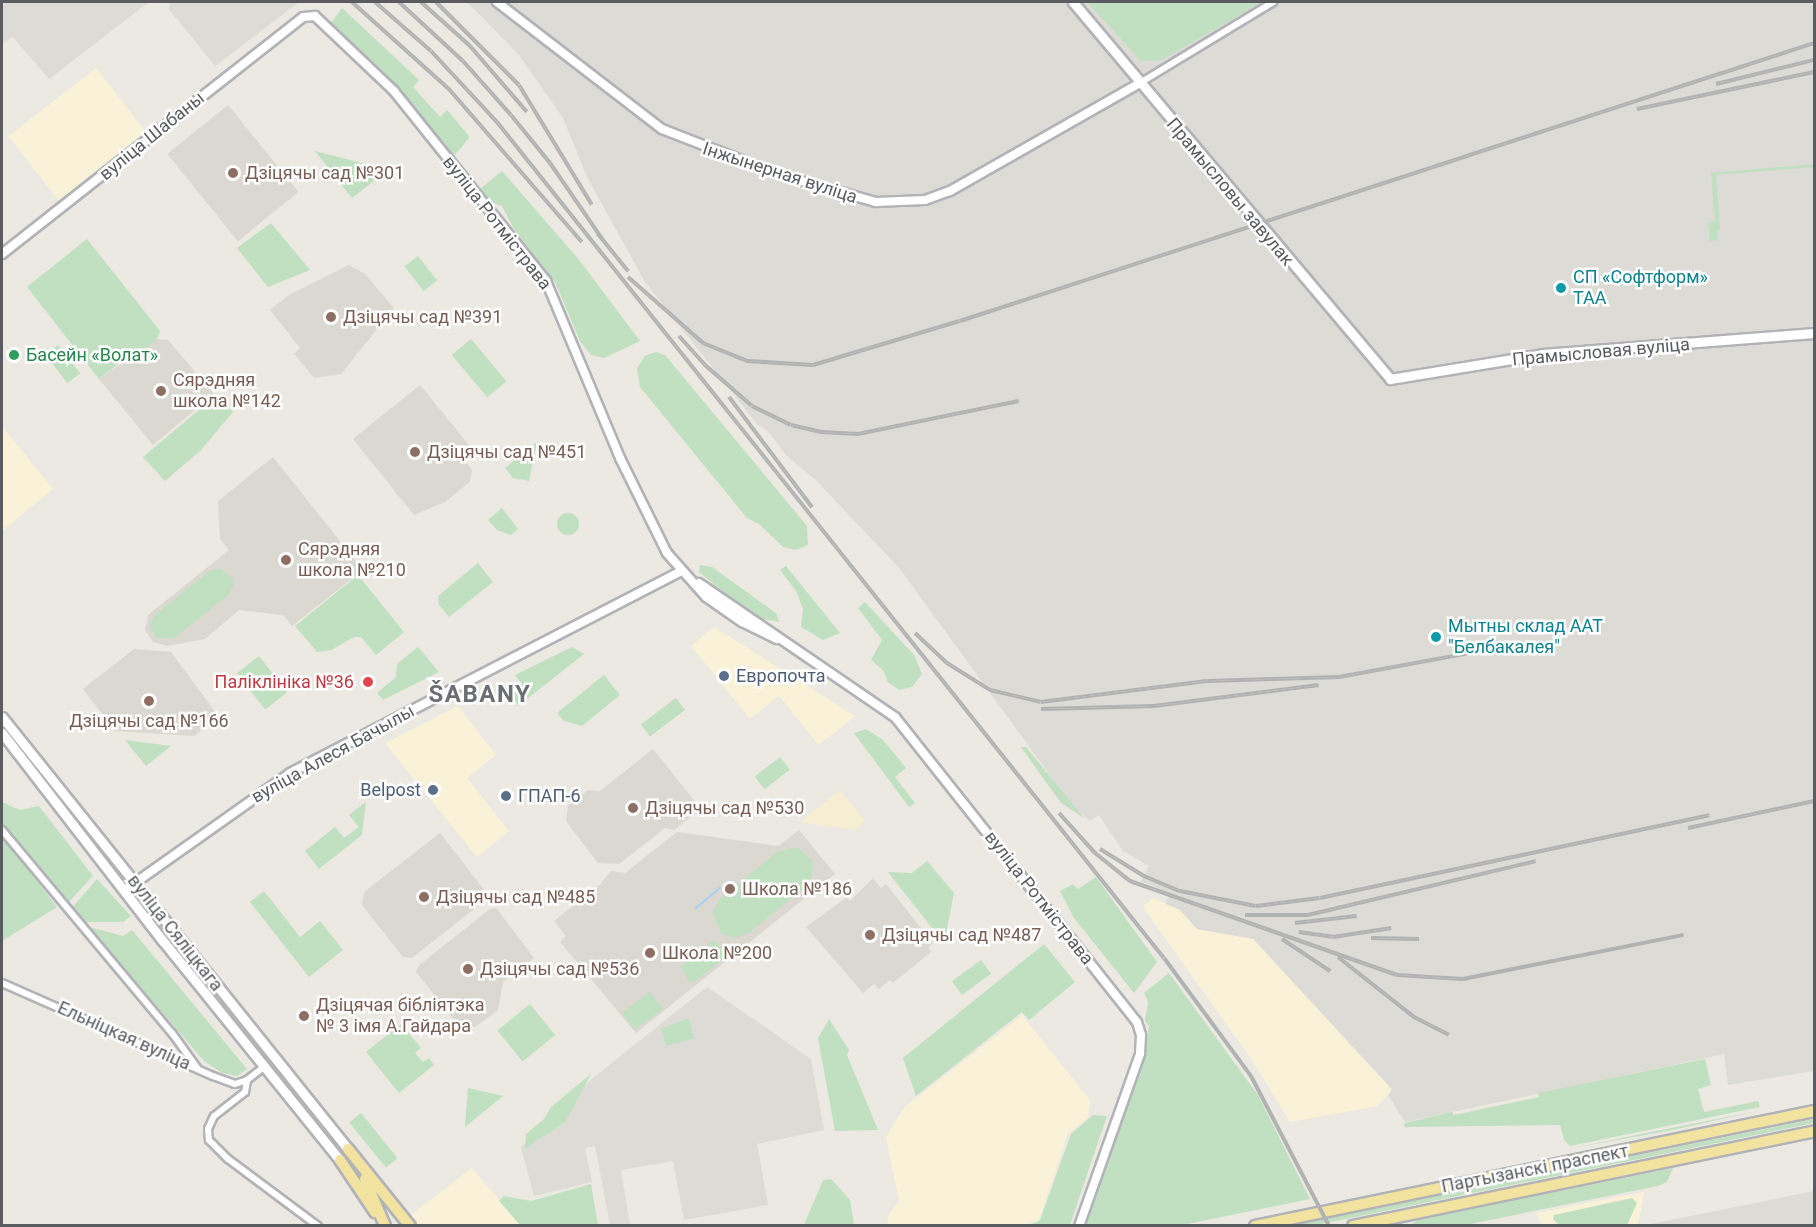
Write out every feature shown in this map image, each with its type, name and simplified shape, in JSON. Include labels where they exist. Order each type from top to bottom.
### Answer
[{"type":"highway","name":"Партызанскі праспект","points":[[1255,1226],[1815,1111]]},
{"type":"highway","name":"Партызанскі праспект","points":[[1353,1226],[1815,1131]]},
{"type":"highway","points":[[348,1149],[373,1193],[385,1226]]},
{"type":"highway","points":[[348,1149],[410,1226]]},
{"type":"highway","points":[[340,1160],[379,1226]]},
{"type":"main road","name":"Прамысловы завулак","points":[[1073,2],[1390,380]]},
{"type":"main road","name":"Прамысловая вуліца","points":[[1390,380],[1542,354],[1815,333]]},
{"type":"main road","name":"вуліца Сяліцкага","points":[[2,717],[135,881],[273,1059],[348,1149]]},
{"type":"main road","name":"вуліца Сяліцкага","points":[[2,733],[340,1160]]},
{"type":"main road","points":[[265,1066],[273,1059]]},
{"type":"street","name":"Інжынерная вуліца","points":[[497,2],[662,129],[790,179],[876,202],[925,200],[950,191],[1140,82],[1273,2]]},
{"type":"street","name":"вуліца Ротмістрава","points":[[303,17],[311,14],[327,25],[394,91],[546,281],[654,533],[681,571],[777,639],[870,696],[895,717],[1140,1028],[1140,1054],[1079,1226]]},
{"type":"street","name":"вуліца Шабаны","points":[[2,254],[303,17]]},
{"type":"street","name":"вуліца Алеся Бачылы","points":[[125,890],[290,773],[681,571]]},
{"type":"street","points":[[2,830],[198,1069]]},
{"type":"street","name":"Ельніцкая вуліца","points":[[2,983],[235,1084],[245,1092]]},
{"type":"street","points":[[235,1084],[247,1080],[265,1066]]},
{"type":"street","points":[[247,1080],[245,1092],[214,1116],[208,1129],[210,1144],[318,1226]]},
{"type":"shaded area","points":[[2,2],[149,2],[49,79],[13,37],[2,43]]},
{"type":"shaded area","points":[[171,2],[298,3],[215,66],[168,8]]},
{"type":"shaded area","points":[[467,2],[1814,2],[1814,1071],[1728,1085],[1724,1054],[1405,1122],[1388,1095],[1392,1089],[1253,939],[1197,929],[1180,910],[1166,904],[1169,893],[1141,881],[1149,866],[1123,851],[1099,815],[1090,821],[1073,807],[900,569],[818,482],[786,455],[768,431],[757,424],[645,282],[588,179],[563,118],[519,55]]},
{"type":"shaded area","points":[[96,68],[146,132],[58,200],[9,136]]},
{"type":"shaded area","name":"Дзіцячы сад №301","points":[[228,105],[298,192],[238,241],[167,154]]},
{"type":"shaded area","name":"Дзіцячы сад №391","points":[[349,265],[365,274],[394,308],[341,374],[314,378],[294,354],[300,348],[270,310],[289,295]]},
{"type":"shaded area","name":"Сярэдняя школа №142","points":[[157,339],[168,340],[214,394],[153,445],[99,379]]},
{"type":"shaded area","name":"Дзіцячы сад №451","points":[[420,385],[469,445],[464,459],[472,470],[470,482],[445,502],[414,515],[353,439]]},
{"type":"shaded area","points":[[2,426],[53,489],[2,531]]},
{"type":"shaded area","name":"Сярэдняя школа №210","points":[[273,457],[363,570],[292,626],[283,615],[239,610],[205,639],[167,646],[153,642],[145,630],[148,615],[229,550],[220,539],[218,501]]},
{"type":"shaded area","points":[[714,627],[855,716],[819,745],[779,696],[750,719],[691,646]]},
{"type":"shaded area","name":"Дзіцячы сад №166","points":[[134,649],[171,652],[216,713],[215,719],[194,736],[115,731],[83,689]]},
{"type":"shaded area","points":[[458,706],[496,755],[467,778],[509,831],[477,857],[385,743]]},
{"type":"shaded area","name":"Дзіцячы сад №530","points":[[653,749],[701,809],[674,830],[665,828],[619,864],[598,863],[566,821],[568,806],[588,790],[600,791]]},
{"type":"shaded area","points":[[799,830],[835,874],[636,1033],[560,942],[566,936],[554,921],[598,887],[611,871],[625,873],[677,832],[778,846]]},
{"type":"shaded area","name":"Дзіцячы сад №485","points":[[440,833],[485,891],[483,902],[412,958],[403,957],[362,905],[364,892]]},
{"type":"shaded area","name":"Дзіцячы сад №487","points":[[873,878],[881,888],[886,884],[933,943],[928,947],[931,952],[893,983],[890,980],[879,989],[874,984],[863,993],[806,927],[847,897],[850,901]]},
{"type":"shaded area","points":[[1153,898],[1180,910],[1197,929],[1253,938],[1392,1090],[1378,1106],[1290,1122],[1250,1057],[1143,907]]},
{"type":"shaded area","name":"Дзіцячы сад №536","points":[[496,908],[534,958],[503,982],[498,1010],[475,1027],[459,1026],[416,972],[418,966],[490,909]]},
{"type":"shaded area","points":[[707,987],[811,1059],[824,1130],[757,1144],[768,1205],[684,1220],[673,1161],[621,1170],[630,1225],[610,1225],[595,1146],[585,1148],[592,1182],[534,1196],[521,1147],[593,1078]]},
{"type":"shaded area","points":[[1022,1015],[1090,1100],[1088,1117],[1068,1134],[1039,1220],[1024,1226],[889,1225],[887,1218],[899,1201],[886,1138],[895,1121],[906,1106]]},
{"type":"shaded area","points":[[472,1168],[520,1225],[413,1225],[407,1218]]},
{"type":"shaded area","points":[[1814,1191],[1814,1225],[1646,1225]]},
{"type":"shaded area","points":[[1644,1192],[1638,1225],[1542,1225],[1536,1213]]},
{"type":"green space","points":[[1087,2],[1262,2],[1162,60],[1141,61]]},
{"type":"green space","points":[[342,8],[419,80],[413,87],[440,117],[447,110],[470,137],[453,157],[376,66],[330,24]]},
{"type":"green space","points":[[315,151],[388,170],[352,198]]},
{"type":"green space","points":[[1814,164],[1814,167],[1716,175],[1720,231],[1717,231],[1718,240],[1710,241],[1708,223],[1715,221],[1711,173]]},
{"type":"green space","points":[[502,171],[580,261],[640,341],[604,358],[591,355],[580,341],[555,282],[514,229],[502,206],[493,203],[480,189]]},
{"type":"green space","points":[[271,223],[310,270],[268,287],[237,248]]},
{"type":"green space","points":[[87,239],[160,331],[157,339],[128,363],[121,362],[99,379],[27,287]]},
{"type":"green space","points":[[418,256],[437,280],[424,291],[405,266]]},
{"type":"green space","points":[[471,339],[506,381],[487,397],[452,355]]},
{"type":"green space","points":[[58,345],[80,373],[68,383],[45,355]]},
{"type":"green space","points":[[656,352],[665,355],[807,526],[808,545],[796,550],[783,547],[759,524],[747,518],[640,387],[637,368],[645,356]]},
{"type":"green space","points":[[218,394],[233,412],[201,450],[165,481],[143,457]]},
{"type":"green space","points":[[537,442],[529,481],[513,478],[505,468]]},
{"type":"green space","points":[[502,508],[518,529],[511,535],[497,530],[488,520]]},
{"type":"green space","points":[[568,513],[576,516],[579,524],[576,532],[568,535],[560,532],[557,524],[560,516]]},
{"type":"green space","points":[[478,563],[493,582],[449,617],[439,605],[438,596]]},
{"type":"green space","points":[[700,565],[712,567],[776,613],[779,622],[763,619],[734,600],[699,572]]},
{"type":"green space","points":[[786,566],[840,633],[823,640],[801,627],[803,609],[796,591],[780,570]]},
{"type":"green space","points":[[221,569],[232,578],[233,587],[228,595],[174,638],[156,638],[150,626],[154,616],[211,570]]},
{"type":"green space","points":[[358,575],[404,632],[376,655],[361,637],[354,637],[331,650],[317,652],[295,626]]},
{"type":"green space","points":[[865,602],[914,655],[922,674],[912,687],[899,690],[888,682],[883,670],[871,660],[882,640],[858,608]]},
{"type":"green space","points":[[418,647],[439,672],[383,700],[377,693],[396,677],[397,664]]},
{"type":"green space","points":[[572,647],[584,654],[518,706],[512,693],[522,684],[515,675]]},
{"type":"green space","points":[[259,656],[287,692],[265,709],[237,673]]},
{"type":"green space","points":[[604,675],[620,695],[582,726],[564,721],[557,713]]},
{"type":"green space","points":[[676,698],[685,710],[650,736],[641,724]]},
{"type":"green space","points":[[866,729],[883,740],[906,768],[895,777],[915,803],[909,807],[854,733]]},
{"type":"green space","points":[[125,740],[171,746],[146,766]]},
{"type":"green space","points":[[1021,747],[1026,747],[1084,818],[1061,803]]},
{"type":"green space","points":[[780,757],[790,770],[765,789],[755,777]]},
{"type":"green space","points":[[2,802],[20,810],[39,806],[93,876],[67,904],[2,825]]},
{"type":"green space","points":[[366,802],[362,835],[319,869],[305,851],[335,827],[344,838],[359,827],[349,815]]},
{"type":"green space","points":[[2,836],[57,907],[2,941]]},
{"type":"green space","points":[[797,847],[813,861],[811,882],[749,933],[735,938],[721,933],[713,912],[720,899],[777,852]]},
{"type":"green space","points":[[927,861],[954,893],[944,943],[888,872],[912,873]]},
{"type":"green space","points":[[1096,877],[1157,962],[1134,993],[1074,918],[1060,891],[1073,884],[1078,889]]},
{"type":"green space","points":[[97,879],[131,916],[123,922],[82,922],[71,909]]},
{"type":"green space","points":[[264,891],[300,937],[320,921],[343,950],[309,977],[250,902]]},
{"type":"green space","points":[[89,927],[123,936],[132,930],[247,1069],[237,1076],[222,1073],[204,1061]]},
{"type":"green space","points":[[713,941],[718,943],[725,957],[694,982],[689,982],[681,967]]},
{"type":"green space","points":[[1044,944],[1075,982],[1029,1020],[1022,1012],[916,1096],[903,1058]]},
{"type":"green space","points":[[981,960],[991,974],[962,995],[952,981]]},
{"type":"green space","points":[[1169,973],[1258,1095],[1310,1199],[1182,1225],[1083,1226],[1140,1072],[1149,1026],[1145,1021],[1148,1002],[1144,993]]},
{"type":"green space","points":[[650,992],[663,1009],[635,1030],[622,1013]]},
{"type":"green space","points":[[530,1004],[555,1035],[523,1062],[497,1030]]},
{"type":"green space","points":[[689,1018],[694,1038],[666,1046],[661,1029]]},
{"type":"green space","points":[[829,1019],[849,1050],[847,1055],[878,1130],[835,1131],[818,1038]]},
{"type":"green space","points":[[401,1024],[421,1048],[415,1053],[423,1062],[429,1058],[434,1065],[399,1093],[366,1052]]},
{"type":"green space","points":[[1705,1059],[1711,1085],[1698,1089],[1704,1112],[1758,1101],[1760,1107],[1570,1146],[1564,1140],[1560,1125],[1404,1127],[1405,1123],[1452,1112],[1454,1115],[1539,1097],[1538,1093]]},
{"type":"green space","points":[[591,1074],[566,1121],[525,1149],[526,1134],[544,1119],[551,1107]]},
{"type":"green space","points":[[468,1088],[503,1096],[465,1127]]},
{"type":"green space","points":[[1758,1111],[1673,1130],[1573,1148],[1666,1129]]},
{"type":"green space","points":[[361,1113],[398,1158],[386,1168],[349,1122]]},
{"type":"green space","points":[[1093,1115],[1107,1116],[1070,1225],[1031,1225],[1040,1220],[1071,1134]]},
{"type":"green space","points":[[1814,1119],[1814,1123],[1316,1225],[1294,1225]]},
{"type":"green space","points":[[1673,1168],[1667,1182],[1658,1186],[1465,1225],[1411,1225],[1417,1220]]},
{"type":"green space","points":[[831,1179],[850,1200],[854,1225],[804,1225],[823,1180]]},
{"type":"green space","points":[[591,1184],[598,1225],[520,1225],[499,1201],[504,1196],[531,1201]]},
{"type":"green space","points":[[1632,1198],[1637,1203],[1627,1225],[1559,1225],[1553,1219],[1554,1215]]},
{"type":"sand","points":[[840,790],[865,821],[855,830],[800,822]]},
{"type":"waterway","points":[[696,908],[720,888]]},
{"type":"railway","points":[[352,2],[448,88],[582,242]]},
{"type":"railway","points":[[375,2],[431,51],[497,122],[1164,958],[1251,1076],[1329,1226]]},
{"type":"railway","points":[[399,2],[463,61],[511,115],[550,163],[603,240]]},
{"type":"railway","points":[[421,2],[470,46],[527,112]]},
{"type":"railway","points":[[436,2],[519,85],[592,205]]},
{"type":"railway","points":[[628,277],[703,343],[747,361],[813,365],[960,321],[1814,43]]},
{"type":"railway","points":[[1716,84],[1814,60]]},
{"type":"railway","points":[[1637,109],[1814,72]]},
{"type":"railway","points":[[598,234],[628,271]]},
{"type":"railway","points":[[679,336],[705,365],[752,406],[791,425],[821,432],[858,434],[1019,401]]},
{"type":"railway","points":[[729,397],[812,507]]},
{"type":"railway","points":[[915,633],[947,663],[990,690],[1041,702],[1207,681],[1339,677],[1525,643]]},
{"type":"railway","points":[[1041,709],[1154,706],[1319,685]]},
{"type":"railway","points":[[1688,828],[1814,801]]},
{"type":"railway","points":[[1059,813],[1095,853],[1130,881],[1397,975],[1463,979],[1684,935]]},
{"type":"railway","points":[[1100,849],[1144,876],[1180,891],[1256,906],[1320,898],[1709,815]]},
{"type":"railway","points":[[1245,915],[1308,915],[1536,861]]},
{"type":"railway","points":[[1295,923],[1357,916]]},
{"type":"railway","points":[[1299,932],[1333,937],[1391,928]]},
{"type":"railway","points":[[1371,938],[1419,939]]},
{"type":"railway","points":[[1282,939],[1330,971]]},
{"type":"railway","points":[[1338,957],[1414,1017],[1449,1035]]},
{"type":"place","name":"Дзіцячы сад №301","points":[[233,173]]},
{"type":"place","name":"СП «Софтформ» ТАА","points":[[1561,288]]},
{"type":"place","name":"Дзіцячы сад №391","points":[[331,317]]},
{"type":"place","name":"Басейн «Волат»","points":[[14,355]]},
{"type":"place","name":"Сярэдняя школа №142","points":[[161,391]]},
{"type":"place","name":"Дзіцячы сад №451","points":[[415,452]]},
{"type":"place","name":"Сярэдняя школа №210","points":[[286,560]]},
{"type":"place","name":"Мытны склад ААТ \"Белбакалея\"","points":[[1436,637]]},
{"type":"place","name":"Европочта","points":[[724,676]]},
{"type":"place","name":"Паліклініка №36","points":[[368,682]]},
{"type":"place","name":"Дзіцячы сад №166","points":[[149,701]]},
{"type":"place","name":"Belpost","points":[[433,790]]},
{"type":"place","name":"ГПАП-6","points":[[506,796]]},
{"type":"place","name":"Дзіцячы сад №530","points":[[633,808]]},
{"type":"place","name":"Школа №186","points":[[730,889]]},
{"type":"place","name":"Дзіцячы сад №485","points":[[424,897]]},
{"type":"place","name":"Дзіцячы сад №487","points":[[870,935]]},
{"type":"place","name":"Школа №200","points":[[650,953]]},
{"type":"place","name":"Дзіцячы сад №536","points":[[468,969]]},
{"type":"place","name":"Дзіцячая бібліятэка № 3 імя А.Гайдара","points":[[304,1016]]},
{"type":"district","name":"ŠABANY","points":[[480,695]]}]
